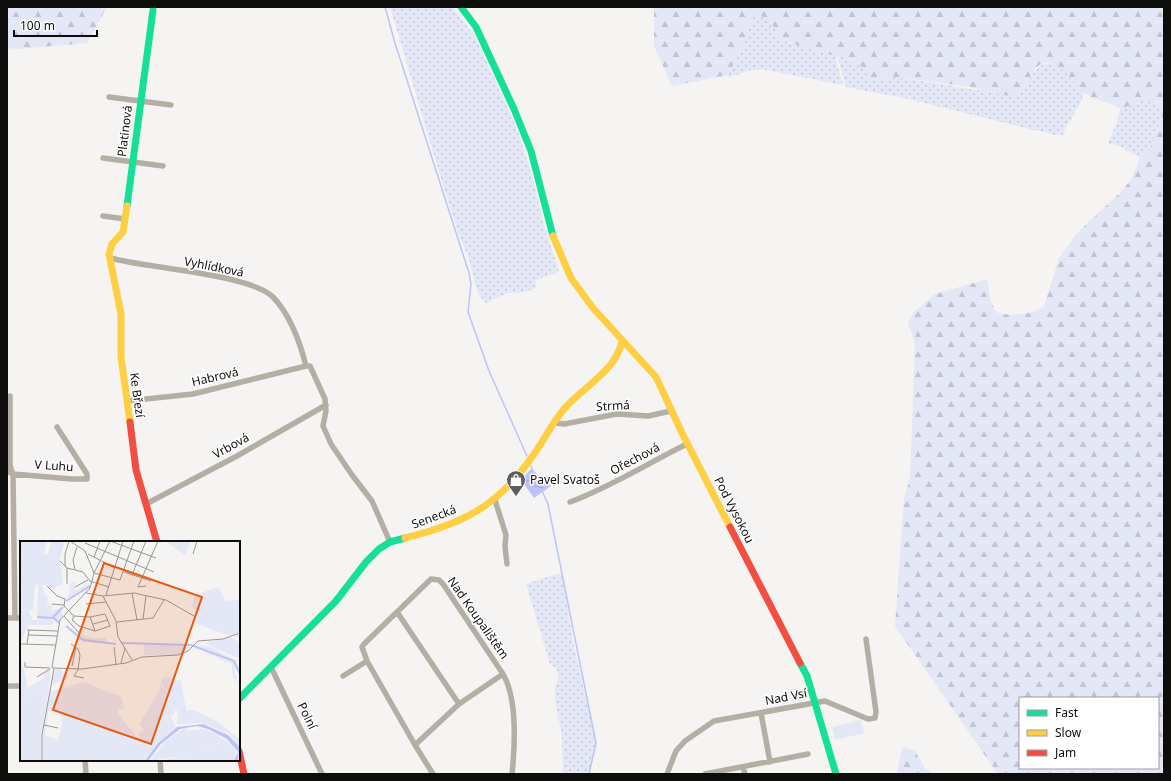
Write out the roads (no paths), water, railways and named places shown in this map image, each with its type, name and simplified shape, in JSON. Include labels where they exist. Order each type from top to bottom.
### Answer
[{"type":"street","name":"Pod Vysokou","points":[[460,7],[476,27],[514,109],[531,151],[552,234],[571,278],[593,308],[656,377],[687,444],[807,676],[816,702],[836,774]]},
{"type":"street","name":"Platinová","points":[[109,250],[112,244],[123,232],[140,101],[154,10]]},
{"type":"street","points":[[109,97],[171,105]]},
{"type":"street","points":[[103,158],[163,166]]},
{"type":"street","points":[[103,216],[125,219]]},
{"type":"street","name":"Ke Březí","points":[[109,250],[121,314],[121,356],[138,480],[157,541]]},
{"type":"street","name":"Vyhlídková","points":[[110,258],[239,281],[272,296],[284,312],[300,343],[306,366],[310,366],[326,405]]},
{"type":"street","name":"Senecká","points":[[240,698],[336,601],[366,562],[379,549],[390,542],[430,532],[475,514],[495,500],[531,459],[564,409],[593,384],[620,352],[622,341]]},
{"type":"street","name":"Habrová","points":[[127,401],[193,394],[306,366]]},
{"type":"street","points":[[7,618],[18,618],[14,551],[13,474],[10,466],[10,396]]},
{"type":"street","points":[[326,405],[323,426],[331,444],[372,501],[390,542]]},
{"type":"street","name":"Vrbová","points":[[146,504],[237,456],[326,405]]},
{"type":"street","name":"Strmá","points":[[556,423],[564,424],[617,414],[648,416],[671,411]]},
{"type":"street","name":"V Luhu","points":[[7,471],[13,474],[87,479],[87,474],[57,427]]},
{"type":"street","name":"Ořechová","points":[[570,502],[596,492],[642,466],[687,444]]},
{"type":"street","points":[[495,500],[506,535],[505,546],[507,564]]},
{"type":"street","points":[[7,549],[14,551]]},
{"type":"street","name":"Nad Koupalištěm","points":[[433,774],[367,661],[363,651],[364,644],[431,580],[439,580],[507,681],[512,701],[514,735],[512,774]]},
{"type":"street","points":[[397,612],[459,704]]},
{"type":"street","points":[[816,702],[825,701],[871,720],[876,718],[866,639]]},
{"type":"street","points":[[343,676],[367,661]]},
{"type":"street","name":"Polní","points":[[271,667],[322,774]]},
{"type":"street","name":"Nad Koupalištěm","points":[[415,745],[459,704],[503,674]]},
{"type":"street","points":[[7,688],[20,686]]},
{"type":"street","name":"Nad Vsí","points":[[668,774],[676,751],[685,741],[714,721],[816,702]]},
{"type":"street","name":"Nad Vsí","points":[[761,713],[770,762]]},
{"type":"street","points":[[705,774],[808,754]]},
{"type":"street","points":[[240,756],[244,774]]},
{"type":"street","points":[[85,761],[86,774]]},
{"type":"street","points":[[160,761],[161,774]]},
{"type":"street","points":[[743,767],[745,774]]},
{"type":"water","points":[[531,469],[551,486],[534,498],[521,480]]},
{"type":"waterway","points":[[385,7],[395,43],[469,273],[471,284],[468,312],[489,371],[527,456]]},
{"type":"waterway","points":[[531,466],[533,471]]},
{"type":"waterway","points":[[542,491],[548,504],[596,743],[589,774]]},
{"type":"place","name":"Pavel Svatoš","points":[[516,497]]}]
